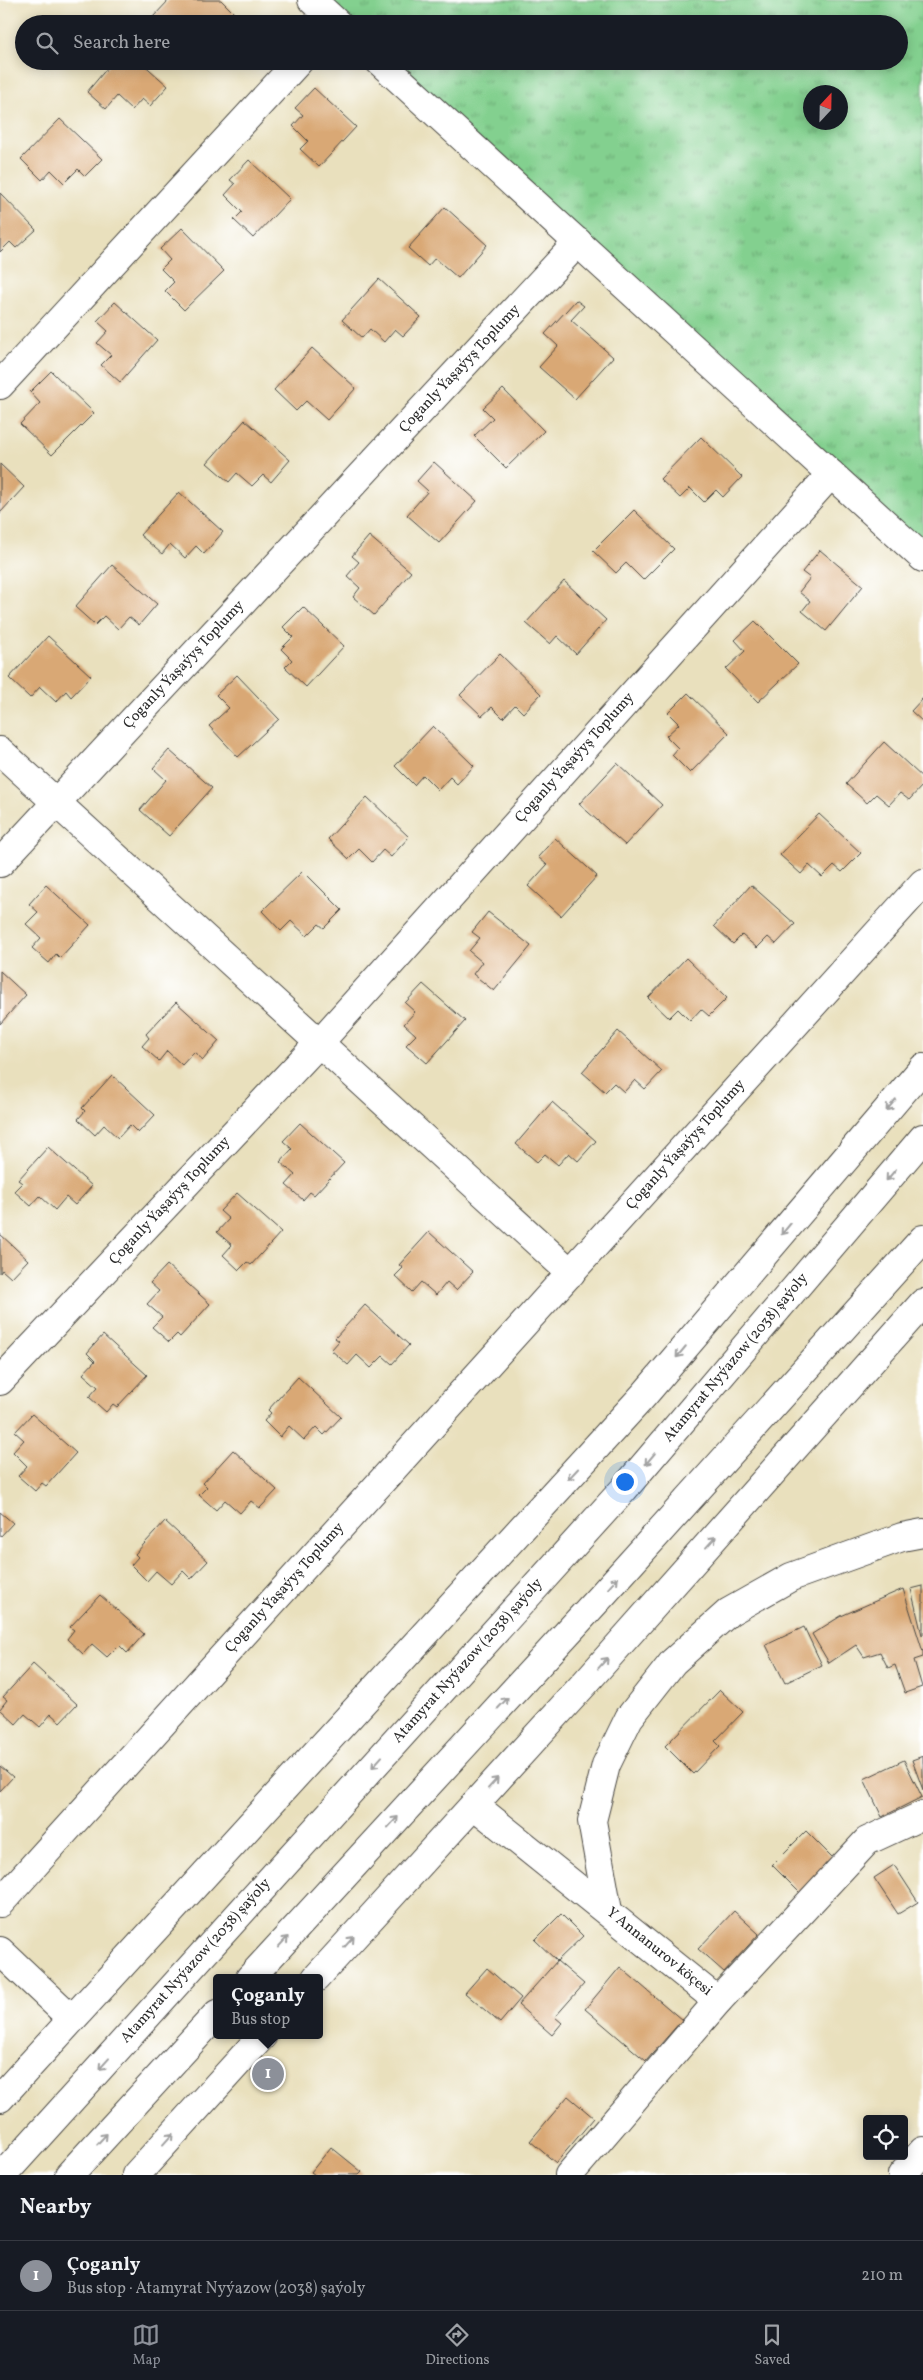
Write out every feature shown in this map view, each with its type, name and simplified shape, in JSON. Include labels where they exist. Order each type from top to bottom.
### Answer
[{"type":"street","points":[[312,0],[328,15]]},
{"type":"street","points":[[0,385],[291,70]]},
{"type":"street","points":[[389,70],[923,558]]},
{"type":"street","name":"Çoganly Ýaşaýyş Toplumy","points":[[0,862],[578,242]]},
{"type":"street","name":"Çoganly Ýaşaýyş Toplumy","points":[[0,1381],[319,1043],[831,474]]},
{"type":"street","points":[[0,751],[571,1273]]},
{"type":"street","name":"Çoganly Ýaşaýyş Toplumy","points":[[0,1903],[923,883]]},
{"type":"street","points":[[0,2098],[644,1396],[923,1068]]},
{"type":"street","name":"Atamyrat Nyýazow (2038) şaýoly","points":[[3,2175],[624,1489],[923,1138]]},
{"type":"street","points":[[254,1974],[630,1564],[923,1239]]},
{"type":"street","points":[[320,1974],[592,1675],[923,1303]]},
{"type":"street","points":[[608,1910],[592,1821],[606,1765],[629,1718],[673,1662],[729,1612],[791,1577],[894,1540],[923,1533]]},
{"type":"street","name":"Y Annanurov köçesi","points":[[474,1805],[608,1910],[718,2001],[867,1841],[923,1815]]},
{"type":"street","points":[[0,1951],[72,2020]]},
{"type":"street","points":[[569,2175],[718,2001]]},
{"type":"street","points":[[69,2175],[213,2018]]},
{"type":"street","points":[[136,2175],[259,2039]]},
{"type":"street","points":[[902,2175],[923,2151]]},
{"type":"green space","points":[[325,0],[923,0],[923,551],[401,70],[908,70],[908,15],[341,15]]},
{"type":"building","points":[[169,0],[221,0],[235,14],[234,15],[155,15]]},
{"type":"building","points":[[105,70],[150,70],[168,86],[150,106],[142,99],[132,110],[117,96],[106,109],[87,92]]},
{"type":"building","points":[[314,88],[356,127],[319,167],[300,149],[308,141],[293,126],[303,115],[295,108]]},
{"type":"building","points":[[60,119],[102,159],[85,176],[78,169],[64,183],[51,170],[42,180],[21,159]]},
{"type":"building","points":[[249,160],[290,199],[253,238],[234,220],[242,212],[225,195],[235,184],[230,180]]},
{"type":"building","points":[[0,193],[36,230],[16,248],[10,242],[0,252]]},
{"type":"building","points":[[445,207],[487,245],[458,278],[435,258],[428,266],[408,248]]},
{"type":"building","points":[[182,228],[224,271],[184,310],[165,291],[174,282],[161,269],[170,260],[160,249]]},
{"type":"building","points":[[379,279],[421,317],[403,336],[395,329],[384,342],[370,329],[362,338],[342,320]]},
{"type":"building","points":[[576,300],[584,306],[571,320],[613,357],[575,399],[539,367],[558,346],[545,334]]},
{"type":"building","points":[[115,302],[157,340],[120,382],[101,365],[111,355],[97,343],[108,331],[97,321]]},
{"type":"building","points":[[312,348],[356,388],[327,420],[306,401],[296,411],[274,390]]},
{"type":"building","points":[[51,371],[94,413],[52,455],[20,424],[40,403],[30,392]]},
{"type":"building","points":[[503,389],[544,431],[506,468],[474,436],[493,418],[483,408]]},
{"type":"building","points":[[245,420],[290,460],[271,482],[263,475],[252,486],[237,473],[229,482],[207,463]]},
{"type":"building","points":[[701,437],[742,477],[723,497],[716,490],[704,502],[690,488],[680,498],[660,479]]},
{"type":"building","points":[[434,462],[477,501],[439,543],[407,515],[428,491],[417,481]]},
{"type":"building","points":[[0,464],[24,487],[0,513]]},
{"type":"building","points":[[179,492],[223,532],[204,554],[196,546],[185,558],[170,544],[162,554],[140,535]]},
{"type":"building","points":[[634,510],[674,549],[643,580],[626,563],[616,573],[593,551]]},
{"type":"building","points":[[369,536],[411,572],[374,615],[353,597],[360,588],[347,576],[359,562],[352,556]]},
{"type":"building","points":[[820,550],[863,586],[826,631],[802,611],[810,601],[799,592],[810,578],[802,572]]},
{"type":"building","points":[[112,565],[157,604],[139,625],[129,617],[118,629],[104,616],[95,625],[75,607]]},
{"type":"building","points":[[564,581],[606,620],[576,654],[557,636],[550,644],[526,623]]},
{"type":"building","points":[[303,607],[344,646],[306,687],[285,667],[292,660],[281,649],[293,637],[283,627]]},
{"type":"building","points":[[755,621],[798,664],[758,702],[726,669],[745,651],[735,640]]},
{"type":"building","points":[[48,636],[91,676],[71,697],[66,691],[56,702],[40,687],[30,698],[9,678]]},
{"type":"building","points":[[500,654],[541,694],[523,713],[515,705],[503,718],[492,707],[482,716],[460,695]]},
{"type":"building","points":[[237,675],[279,719],[238,757],[209,726],[229,708],[216,695]]},
{"type":"building","points":[[688,693],[729,733],[690,773],[672,755],[678,748],[666,736],[679,724],[668,713]]},
{"type":"building","points":[[923,698],[923,722],[911,711]]},
{"type":"building","points":[[433,726],[474,766],[457,784],[450,777],[438,790],[423,775],[414,785],[395,766]]},
{"type":"building","points":[[884,742],[923,778],[923,785],[909,800],[900,793],[889,805],[876,794],[867,803],[846,784]]},
{"type":"building","points":[[169,750],[212,788],[169,836],[140,810],[166,780],[153,768]]},
{"type":"building","points":[[617,763],[662,805],[625,845],[579,804]]},
{"type":"building","points":[[367,797],[409,837],[391,857],[383,850],[372,862],[359,849],[349,859],[328,839]]},
{"type":"building","points":[[819,814],[861,853],[842,872],[834,865],[822,877],[809,865],[801,874],[780,855]]},
{"type":"building","points":[[555,838],[597,876],[561,916],[528,886],[547,865],[538,857]]},
{"type":"building","points":[[303,871],[342,910],[324,928],[319,924],[307,936],[291,921],[281,931],[262,911]]},
{"type":"building","points":[[46,885],[90,925],[60,958],[56,954],[49,963],[32,948],[41,938],[26,924],[38,912],[29,904]]},
{"type":"building","points":[[751,885],[795,924],[776,944],[768,937],[757,948],[742,935],[733,944],[714,926]]},
{"type":"building","points":[[488,912],[531,946],[494,991],[473,974],[482,962],[469,951],[480,938],[472,932]]},
{"type":"building","points":[[686,958],[727,998],[709,1016],[701,1009],[690,1021],[678,1009],[669,1018],[648,998]]},
{"type":"building","points":[[0,971],[26,995],[0,1024]]},
{"type":"building","points":[[423,984],[465,1021],[427,1063],[406,1045],[416,1035],[404,1024],[415,1012],[405,1003]]},
{"type":"building","points":[[176,1002],[219,1041],[203,1060],[194,1052],[182,1065],[167,1051],[159,1061],[142,1046],[149,1038],[146,1034]]},
{"type":"building","points":[[618,1031],[662,1071],[645,1089],[635,1080],[624,1092],[614,1083],[605,1092],[582,1072]]},
{"type":"building","points":[[112,1075],[155,1115],[138,1133],[130,1125],[118,1138],[104,1125],[95,1135],[78,1119],[85,1111],[82,1108]]},
{"type":"building","points":[[552,1102],[596,1141],[578,1161],[569,1153],[558,1165],[545,1154],[537,1162],[516,1144]]},
{"type":"building","points":[[300,1123],[344,1163],[314,1195],[310,1192],[303,1200],[286,1185],[295,1175],[280,1162],[292,1149],[283,1141]]},
{"type":"building","points":[[48,1147],[92,1186],[75,1205],[66,1197],[55,1210],[40,1196],[31,1206],[14,1191],[22,1183],[18,1180]]},
{"type":"building","points":[[237,1193],[281,1232],[251,1265],[247,1262],[239,1270],[223,1255],[232,1245],[217,1232],[229,1219],[220,1211]]},
{"type":"building","points":[[429,1232],[473,1272],[456,1290],[447,1282],[436,1295],[421,1282],[412,1292],[395,1276],[403,1268],[399,1265]]},
{"type":"building","points":[[0,1234],[28,1260],[11,1278],[2,1270],[0,1273]]},
{"type":"building","points":[[167,1265],[210,1304],[180,1337],[177,1334],[169,1342],[152,1327],[162,1317],[147,1304],[159,1291],[150,1283]]},
{"type":"building","points":[[365,1305],[409,1345],[392,1364],[383,1356],[371,1368],[357,1355],[348,1365],[331,1350],[339,1341],[335,1338]]},
{"type":"building","points":[[103,1335],[147,1375],[117,1407],[113,1404],[106,1412],[89,1397],[98,1387],[83,1374],[95,1361],[87,1353]]},
{"type":"building","points":[[298,1377],[341,1417],[324,1435],[316,1427],[304,1440],[289,1426],[280,1437],[264,1421],[271,1413],[268,1410]]},
{"type":"building","points":[[32,1414],[76,1453],[46,1486],[42,1483],[35,1491],[18,1476],[27,1466],[13,1452],[24,1440],[15,1432]]},
{"type":"building","points":[[233,1450],[277,1490],[260,1508],[251,1501],[240,1513],[225,1500],[216,1510],[199,1495],[207,1487],[203,1483]]},
{"type":"building","points":[[0,1512],[13,1523],[0,1537]]},
{"type":"building","points":[[165,1521],[208,1561],[191,1579],[183,1571],[171,1584],[156,1571],[147,1581],[131,1565],[138,1557],[135,1554]]},
{"type":"building","points":[[923,1586],[923,1635],[922,1635],[911,1589]]},
{"type":"building","points":[[903,1589],[923,1652],[923,1657],[914,1660],[922,1687],[905,1693],[895,1665],[888,1668],[880,1652],[864,1657],[856,1645],[829,1663],[812,1634],[841,1616]]},
{"type":"building","points":[[100,1595],[144,1634],[127,1653],[119,1645],[107,1657],[92,1644],[83,1654],[67,1639],[74,1630],[70,1627]]},
{"type":"building","points":[[804,1627],[822,1665],[785,1683],[766,1645]]},
{"type":"building","points":[[33,1664],[77,1704],[60,1722],[51,1714],[40,1727],[25,1714],[16,1724],[0,1709],[7,1700],[3,1697]]},
{"type":"building","points":[[720,1690],[743,1712],[715,1741],[720,1746],[693,1774],[665,1746]]},
{"type":"building","points":[[923,1756],[923,1790],[912,1760]]},
{"type":"building","points":[[904,1760],[922,1797],[882,1817],[864,1779]]},
{"type":"building","points":[[0,1766],[13,1777],[0,1791]]},
{"type":"building","points":[[806,1831],[835,1860],[801,1894],[772,1865]]},
{"type":"building","points":[[894,1865],[918,1902],[898,1914],[874,1878]]},
{"type":"building","points":[[734,1911],[759,1934],[724,1972],[698,1949]]},
{"type":"building","points":[[561,1914],[583,1936],[557,1961],[535,1940]]},
{"type":"building","points":[[557,1961],[584,1984],[555,2017],[562,2023],[552,2035],[518,2005]]},
{"type":"building","points":[[620,1967],[682,2020],[646,2061],[585,2009]]},
{"type":"building","points":[[487,1968],[521,1998],[500,2023],[465,1993]]},
{"type":"building","points":[[568,2096],[594,2118],[556,2163],[530,2141]]},
{"type":"building","points":[[331,2147],[362,2172],[359,2175],[315,2175],[311,2172]]},
{"type":"place","name":"Çoganly","points":[[268,2074]]}]
